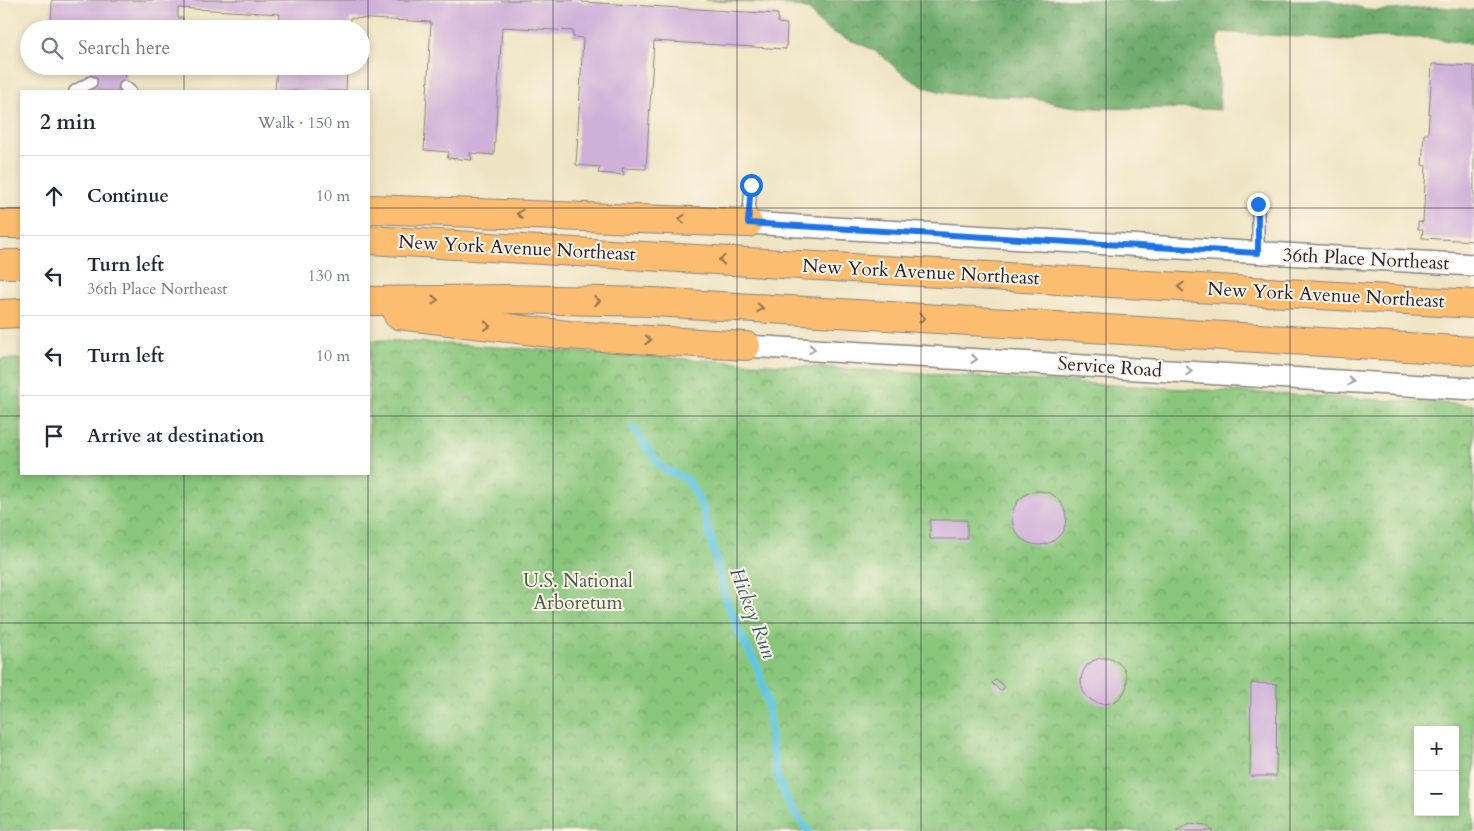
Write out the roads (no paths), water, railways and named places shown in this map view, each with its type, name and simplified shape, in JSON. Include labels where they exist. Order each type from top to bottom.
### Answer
[{"type":"highway","points":[[370,209],[748,223]]},
{"type":"highway","points":[[0,224],[20,224]]},
{"type":"highway","name":"New York Avenue Northeast","points":[[370,240],[1474,304]]},
{"type":"highway","points":[[370,258],[555,251]]},
{"type":"highway","points":[[0,264],[20,264]]},
{"type":"highway","points":[[370,301],[652,302],[1474,351]]},
{"type":"highway","points":[[370,311],[568,335],[746,346]]},
{"type":"highway","points":[[0,314],[20,313]]},
{"type":"street","name":"36th Place Northeast","points":[[748,223],[1474,266]]},
{"type":"street","name":"Service Road","points":[[746,346],[1474,389]]},
{"type":"lane","points":[[77,90],[91,82]]},
{"type":"lane","points":[[748,223],[751,185]]},
{"type":"lane","points":[[1258,204],[1258,253]]},
{"type":"waterway","name":"Hickey Run","points":[[633,428],[661,467],[688,480],[703,509],[726,599],[739,632],[758,668],[768,707],[772,750],[779,781],[789,804],[808,831]]},
{"type":"park label","name":"U.S. National Arboretum","points":[[578,592]]}]
